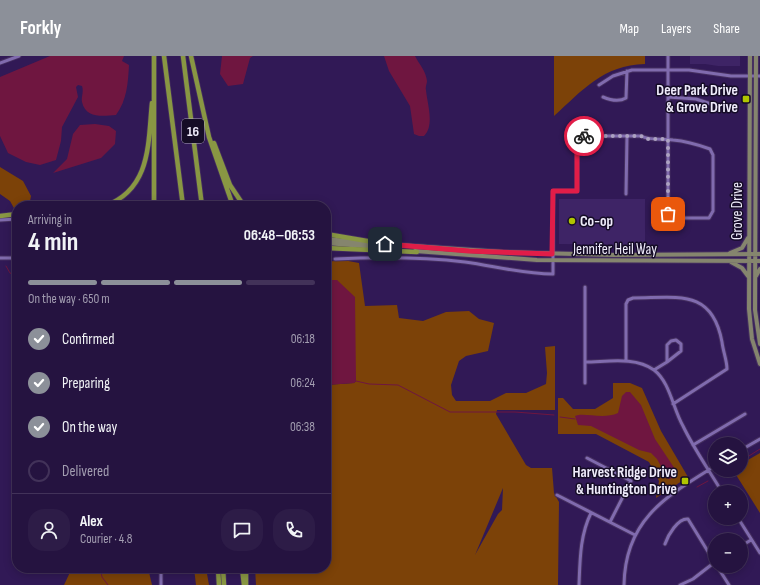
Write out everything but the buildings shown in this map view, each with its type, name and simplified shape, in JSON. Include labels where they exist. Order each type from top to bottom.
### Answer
[{"type":"highway","points":[[154,56],[154,201]]},
{"type":"highway","name":"16","points":[[164,56],[182,201]]},
{"type":"highway","name":"16","points":[[183,56],[201,201]]},
{"type":"highway","points":[[191,56],[203,114],[231,201]]},
{"type":"highway","points":[[115,201],[136,184],[142,171],[147,152],[155,88]]},
{"type":"highway","points":[[203,114],[230,185],[241,201]]},
{"type":"highway","points":[[0,216],[12,215]]},
{"type":"highway","points":[[331,235],[385,244]]},
{"type":"highway","points":[[331,248],[417,252]]},
{"type":"highway","points":[[218,573],[219,585]]},
{"type":"highway","points":[[223,573],[224,585]]},
{"type":"highway","points":[[243,573],[245,585]]},
{"type":"highway","points":[[245,585],[246,573]]},
{"type":"main road","name":"Grove Drive","points":[[750,56],[750,328],[760,364]]},
{"type":"main road","name":"Grove Drive","points":[[756,56],[758,76],[755,235],[758,261],[755,278],[756,316],[760,344]]},
{"type":"main road","points":[[755,235],[760,244]]},
{"type":"main road","points":[[726,254],[742,248],[749,236]]},
{"type":"main road","name":"Jennifer Heil Way","points":[[331,239],[469,251],[552,254],[758,254]]},
{"type":"main road","name":"Jennifer Heil Way","points":[[331,243],[417,252],[552,260],[758,261]]},
{"type":"main road","points":[[727,261],[742,268],[749,279]]},
{"type":"main road","points":[[755,278],[760,269]]},
{"type":"street","points":[[0,63],[19,56]]},
{"type":"street","points":[[335,259],[429,259],[465,262],[528,273],[553,274],[553,191],[577,191],[577,142],[579,138],[641,136],[647,139],[668,139],[712,150],[712,215],[707,218],[674,218],[669,216],[668,210],[668,139],[668,97],[668,70],[668,56]]},
{"type":"street","points":[[599,85],[613,76],[627,71],[689,70],[731,76],[758,76]]},
{"type":"street","points":[[603,97],[611,100],[621,100],[626,98],[627,71]]},
{"type":"street","points":[[668,97],[696,99],[711,104]]},
{"type":"street","points":[[626,194],[627,136]]},
{"type":"street","points":[[0,220],[12,219]]},
{"type":"street","points":[[0,258],[12,258]]},
{"type":"street","points":[[585,286],[585,383]]},
{"type":"street","points":[[626,361],[626,304],[628,300],[633,298],[683,298],[696,301],[705,307],[718,324],[727,369],[673,404]]},
{"type":"street","points":[[654,370],[667,362],[681,351],[682,346],[679,341],[673,340],[667,345],[667,362]]},
{"type":"street","points":[[585,362],[626,361],[645,365],[654,370],[664,382],[682,426],[708,470],[660,502],[647,516],[635,535],[625,562],[624,585]]},
{"type":"street","points":[[693,445],[745,414]]},
{"type":"street","points":[[748,445],[760,438]]},
{"type":"street","points":[[587,458],[631,481],[610,522]]},
{"type":"street","points":[[557,495],[635,535]]},
{"type":"street","points":[[580,585],[582,540],[591,513]]},
{"type":"street","points":[[665,544],[674,528],[686,518],[708,551]]},
{"type":"street","points":[[742,525],[760,553]]},
{"type":"street","points":[[680,585],[693,579],[708,567]]},
{"type":"street","points":[[161,573],[161,585]]},
{"type":"street","points":[[721,573],[729,585]]},
{"type":"shaded area","points":[[50,56],[124,56],[122,61],[129,65],[128,78],[125,97],[116,115],[96,115],[87,111],[82,102],[82,86],[78,85],[76,87],[78,97],[62,127],[61,141],[56,160],[40,165],[26,162],[8,153],[0,136],[0,77]]},
{"type":"shaded area","points":[[222,56],[253,56],[250,58],[243,84],[228,86],[220,74]]},
{"type":"shaded area","points":[[384,56],[415,56],[424,71],[427,81],[426,89],[430,120],[424,136],[414,134],[410,106],[389,71]]},
{"type":"shaded area","points":[[554,56],[645,56],[645,64],[630,65],[605,74],[584,88],[554,116]]},
{"type":"shaded area","points":[[690,56],[740,56],[740,66],[690,64]]},
{"type":"shaded area","points":[[95,124],[109,126],[116,131],[115,144],[101,158],[53,173],[67,159],[73,134],[80,125]]},
{"type":"shaded area","points":[[0,167],[23,181],[31,196],[30,201],[12,201],[12,205],[10,201],[0,194]]},
{"type":"shaded area","points":[[559,199],[645,199],[645,245],[559,244]]},
{"type":"shaded area","points":[[343,260],[359,263],[365,306],[397,305],[399,318],[423,321],[446,312],[469,311],[479,319],[494,323],[488,351],[466,356],[459,361],[451,385],[452,395],[456,401],[490,401],[506,393],[526,393],[546,384],[547,373],[545,347],[555,346],[555,410],[497,410],[496,414],[526,465],[531,468],[552,468],[554,493],[559,502],[558,585],[256,585],[255,573],[331,573],[331,385],[354,383],[356,381],[337,280],[331,280],[331,261]],"holes":[[[503,488],[502,510],[498,514],[475,555]]]},
{"type":"shaded area","points":[[331,280],[337,280],[355,297],[356,381],[354,383],[331,385]]},
{"type":"shaded area","points":[[613,383],[630,383],[642,388],[661,431],[688,477],[656,498],[659,481],[649,462],[596,434],[558,434],[558,398],[563,398],[573,409],[595,409],[613,398]]},
{"type":"shaded area","points":[[626,392],[630,392],[641,405],[655,439],[675,469],[671,479],[668,479],[657,459],[651,453],[639,450],[591,426],[578,425],[575,416],[606,416],[618,413],[622,396]]},
{"type":"shaded area","points":[[760,453],[760,513],[748,494],[748,485],[742,485],[737,477],[748,477],[748,460]]},
{"type":"shaded area","points":[[70,573],[149,573],[152,585],[64,585]]},
{"type":"shaded area","points":[[195,573],[207,573],[209,585],[196,585]]},
{"type":"waterway","points":[[6,266],[12,274]]},
{"type":"waterway","points":[[356,381],[369,384],[398,385],[450,412],[515,412],[554,415]]},
{"type":"waterway","points":[[560,417],[575,419]]},
{"type":"waterway","points":[[748,457],[760,449]]},
{"type":"waterway","points":[[697,487],[708,481]]},
{"type":"waterway","points":[[101,573],[102,577],[108,585]]},
{"type":"way so far","points":[[584,136],[641,136],[647,139],[668,139],[668,214]]},
{"type":"place","name":"Deer Park Drive & Grove Drive","points":[[746,99]]},
{"type":"place","name":"Co-op","points":[[572,221]]},
{"type":"place","name":"Harvest Ridge Drive & Huntington Drive","points":[[685,481]]},
{"type":"route","points":[[385,244],[469,251],[552,254],[553,191],[577,191],[577,142],[579,138],[584,136]]}]
